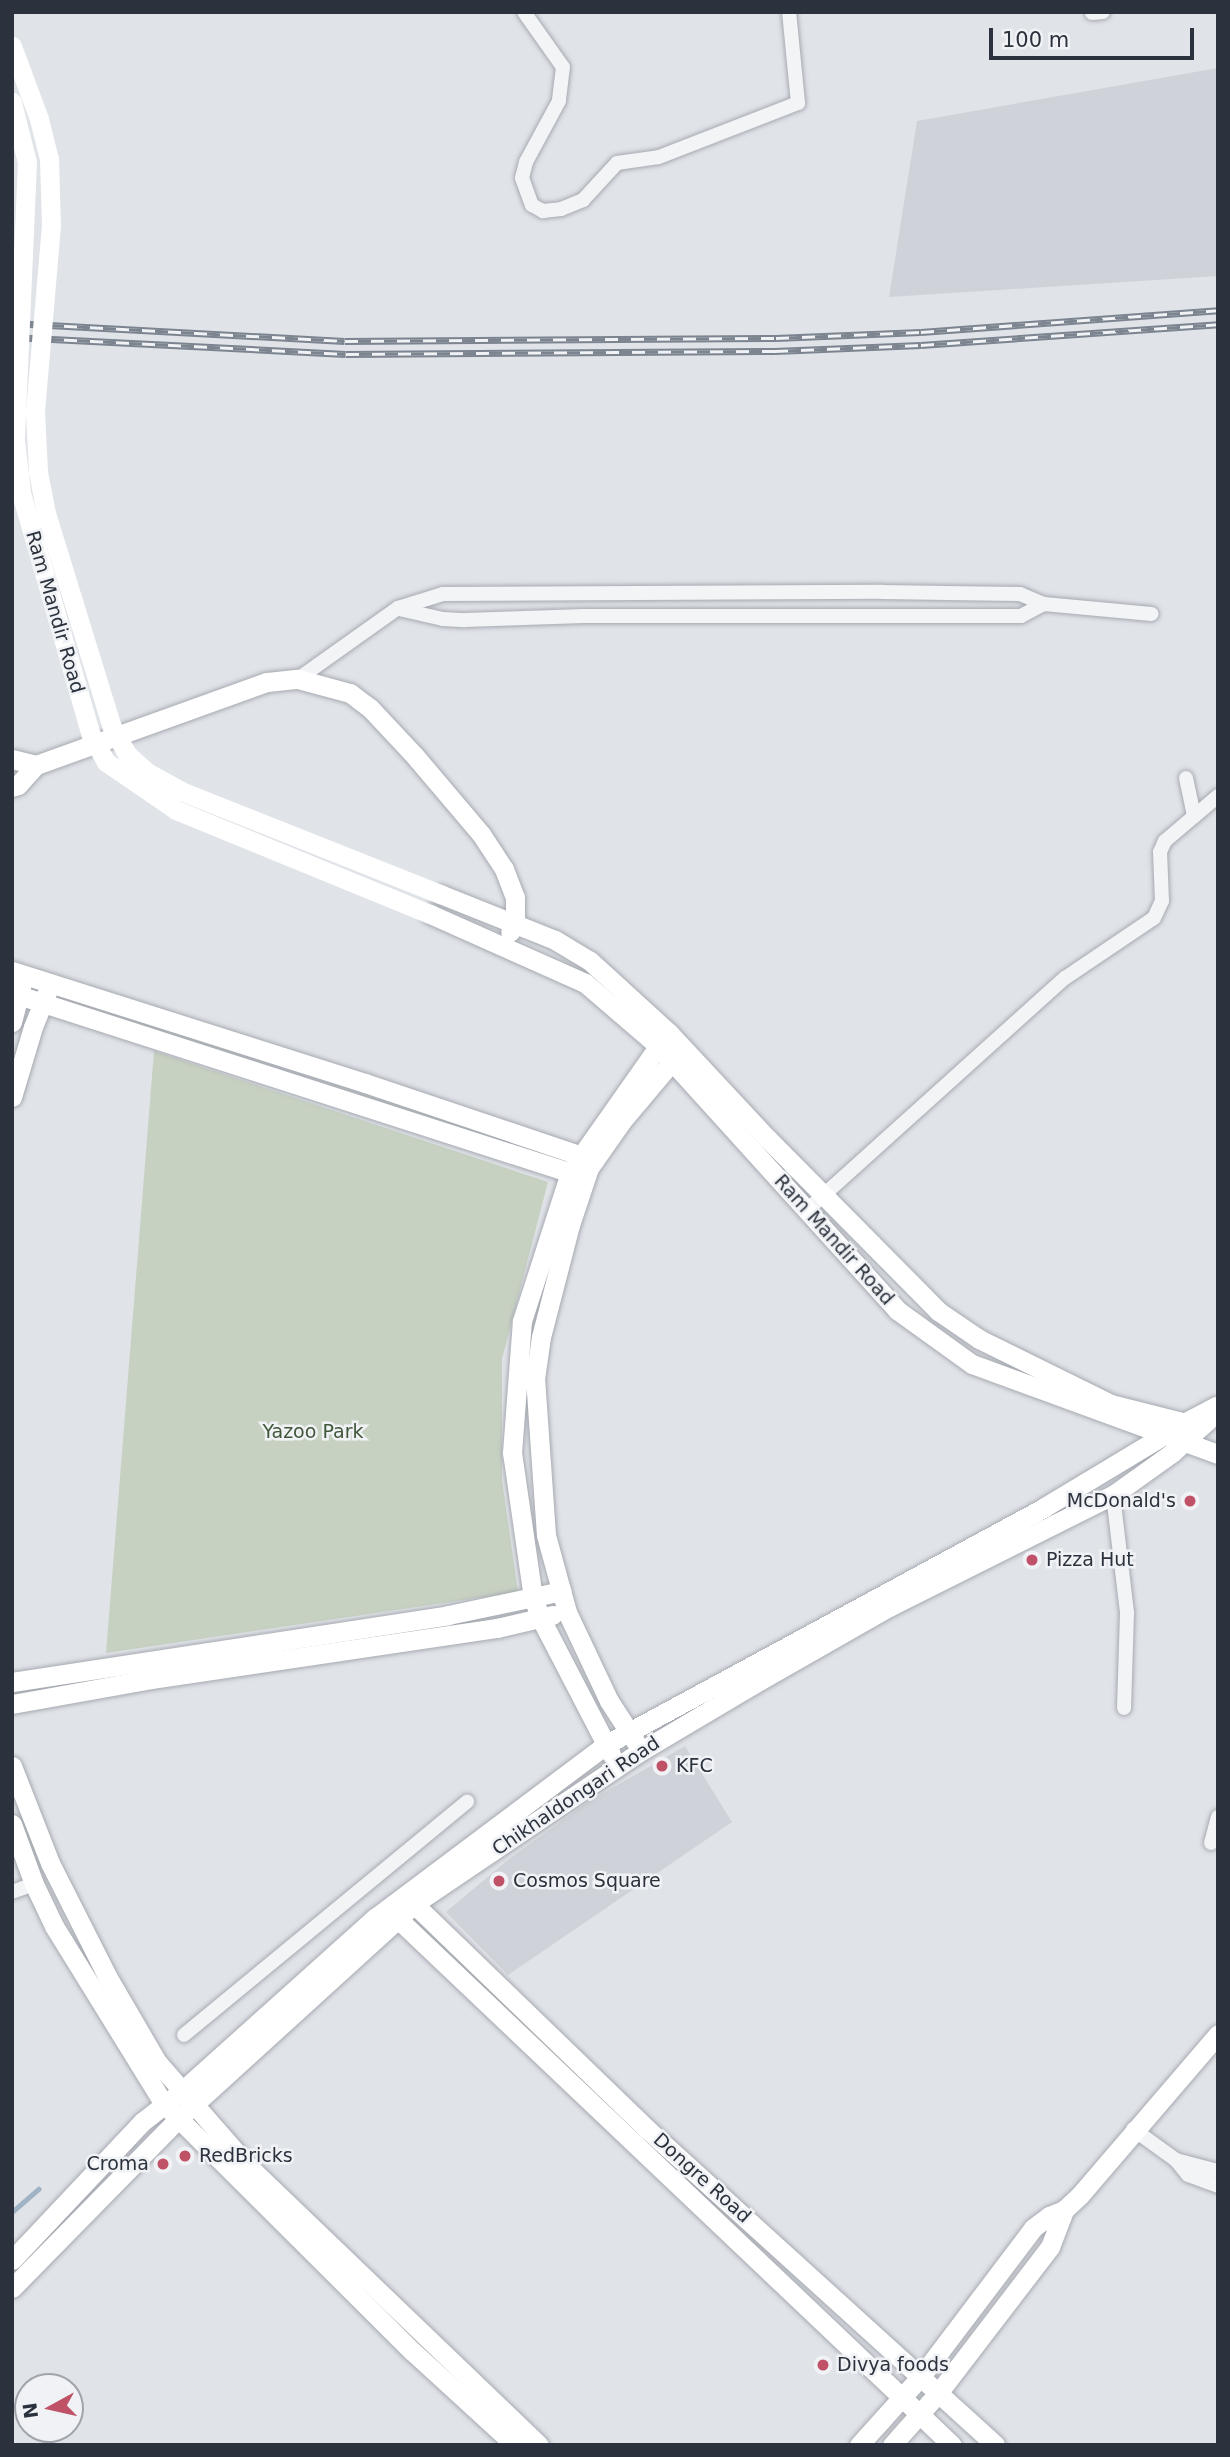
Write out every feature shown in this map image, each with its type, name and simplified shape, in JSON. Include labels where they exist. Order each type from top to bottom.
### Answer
[{"type":"street","points":[[524,12],[563,67],[559,101],[526,162],[522,178],[532,205],[543,211],[561,209],[583,200],[617,163],[659,157],[798,103],[789,12]]},
{"type":"street","points":[[12,46],[39,119],[49,159],[51,225],[35,412],[38,472],[46,513],[112,727],[127,754],[147,772],[181,792],[555,940],[590,961],[663,1039],[583,1167],[522,1321],[512,1454],[533,1598],[541,1619],[618,1767]]},
{"type":"street","name":"Ram Mandir Road","points":[[12,102],[27,162],[15,440],[20,493],[91,736],[106,762],[132,783],[176,810],[430,914],[585,983],[663,1039],[807,1210],[897,1310],[972,1364],[1165,1434],[1185,1432],[1218,1454]]},
{"type":"street","points":[[771,593],[772,615]]},
{"type":"street","points":[[298,679],[398,608],[443,594],[1020,594],[1044,604],[1152,614]]},
{"type":"street","points":[[398,608],[443,619],[465,620],[772,615],[1021,616],[1044,604]]},
{"type":"street","points":[[12,787],[18,785],[36,765],[267,682],[298,679],[351,693],[370,708],[414,755],[481,834],[504,869],[515,897],[515,924],[503,945]]},
{"type":"street","points":[[12,759],[36,765]]},
{"type":"street","points":[[1186,778],[1194,816]]},
{"type":"street","points":[[807,1210],[1065,978],[1154,918],[1161,901],[1160,852],[1165,841],[1218,796]]},
{"type":"street","points":[[12,1022],[18,973],[583,1167]]},
{"type":"street","points":[[12,1097],[51,984]]},
{"type":"street","points":[[16,994],[583,1167]]},
{"type":"street","points":[[641,1751],[609,1701],[567,1612],[546,1535],[535,1379],[541,1337],[583,1167],[677,1055],[823,1195],[938,1311],[979,1339],[1111,1404],[1185,1432]]},
{"type":"street","name":"Chikhaldongari Road","points":[[12,2260],[142,2122],[163,2104],[189,2097],[414,1904],[641,1751],[879,1612],[1112,1495],[1218,1406]]},
{"type":"street","name":"Chikhaldongari Road","points":[[1185,1432],[1211,1429],[1218,1411]]},
{"type":"street","name":"Chikhaldongari Road","points":[[12,2288],[178,2119],[189,2097],[375,1918],[605,1745],[628,1730],[1043,1508],[1165,1434]]},
{"type":"street","points":[[1112,1495],[1127,1613],[1124,1707]]},
{"type":"street","points":[[12,1682],[306,1638],[562,1591]]},
{"type":"street","points":[[12,1704],[151,1679],[424,1639],[567,1612]]},
{"type":"street","points":[[12,1766],[50,1863],[107,1976],[157,2062],[248,2166],[539,2445]]},
{"type":"street","points":[[184,2035],[467,1802]]},
{"type":"street","points":[[1211,1843],[1218,1817]]},
{"type":"street","points":[[12,1825],[34,1884],[54,1926],[163,2104],[412,2351],[515,2445]]},
{"type":"street","points":[[12,1892],[34,1884]]},
{"type":"street","name":"Dongre Road","points":[[414,1904],[647,2129],[922,2375],[995,2445]]},
{"type":"street","name":"Dongre Road","points":[[397,1918],[952,2445]]},
{"type":"street","points":[[892,2445],[939,2392],[1050,2246],[1065,2210],[1218,2034]]},
{"type":"street","points":[[1133,2129],[1176,2160],[1188,2175],[1218,2186]]},
{"type":"street","points":[[1176,2160],[1218,2171]]},
{"type":"street","points":[[859,2445],[922,2375],[1033,2228],[1049,2216],[1065,2210]]},
{"type":"shaded area","points":[[1218,68],[1218,276],[889,297],[917,121]]},
{"type":"shaded area","name":"Cosmos Square","points":[[685,1746],[732,1822],[508,1975],[446,1912],[509,1859],[588,1802]]},
{"type":"green space","name":"Yazoo Park","points":[[154,1051],[548,1182],[502,1359],[502,1480],[518,1592],[106,1653]]},
{"type":"waterway","points":[[12,2212],[38,2189]]},
{"type":"railway","points":[[12,323],[345,341],[776,338],[921,332],[1218,310]]},
{"type":"railway","points":[[12,337],[346,354],[775,351],[921,345],[1218,324]]},
{"type":"place","name":"McDonald's","points":[[1190,1501]]},
{"type":"place","name":"Pizza Hut","points":[[1032,1560]]},
{"type":"place","name":"KFC","points":[[662,1766]]},
{"type":"place","name":"Cosmos Square","points":[[499,1881]]},
{"type":"place","name":"RedBricks","points":[[185,2156]]},
{"type":"place","name":"Croma","points":[[163,2164]]},
{"type":"place","name":"Divya foods","points":[[823,2365]]}]
